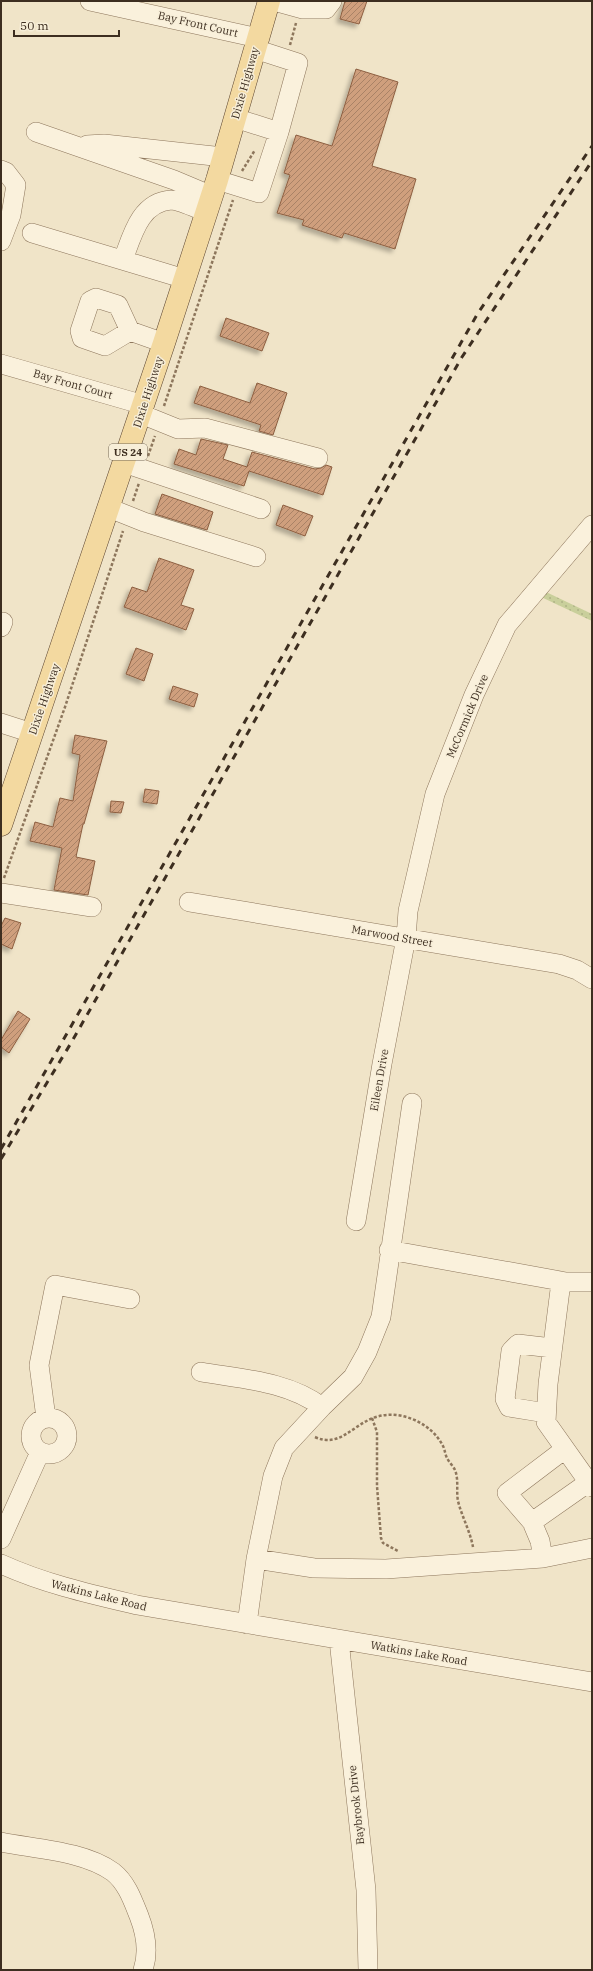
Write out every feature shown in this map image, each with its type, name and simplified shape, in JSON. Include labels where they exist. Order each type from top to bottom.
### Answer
[{"type":"main road","name":"Dixie Highway","points":[[1,825],[32,733],[118,512],[134,466],[148,414],[164,343],[235,118],[269,1]]},
{"type":"street","name":"Bay Front Court","points":[[90,1],[256,43],[285,59]]},
{"type":"street","points":[[274,1],[301,8],[326,9],[332,1]]},
{"type":"street","points":[[123,260],[135,226],[153,205],[172,200],[211,196],[237,187],[259,194],[272,130],[298,64],[285,59]]},
{"type":"street","points":[[235,118],[272,130]]},
{"type":"street","points":[[36,132],[174,180],[211,196]]},
{"type":"street","points":[[74,146],[104,144],[223,157]]},
{"type":"street","points":[[1,170],[6,172],[16,185],[11,215],[1,241]]},
{"type":"street","points":[[32,233],[185,279]]},
{"type":"street","points":[[130,331],[164,343]]},
{"type":"street","name":"Bay Front Court","points":[[1,364],[148,414],[178,429],[205,428],[318,458]]},
{"type":"street","points":[[134,466],[261,509]]},
{"type":"street","points":[[118,512],[256,557]]},
{"type":"street","name":"McCormick Drive","points":[[406,938],[408,911],[435,794],[474,695],[507,625],[592,525]]},
{"type":"street","points":[[1,723],[32,733]]},
{"type":"street","points":[[2,886],[92,907]]},
{"type":"street","name":"Marwood Street","points":[[188,902],[559,964],[577,970],[592,979]]},
{"type":"street","name":"Eileen Drive","points":[[356,1221],[382,1064],[406,938]]},
{"type":"street","points":[[247,1624],[256,1559],[273,1476],[284,1448],[322,1407],[353,1377],[367,1352],[380,1317],[412,1103]]},
{"type":"street","points":[[389,1250],[561,1282],[592,1282]]},
{"type":"street","points":[[532,1522],[590,1485],[546,1422],[548,1384],[561,1282]]},
{"type":"street","points":[[46,1418],[39,1365],[55,1285],[130,1299]]},
{"type":"street","points":[[546,1413],[509,1407],[505,1399],[511,1351],[518,1344],[552,1348]]},
{"type":"street","points":[[201,1372],[287,1388],[310,1398],[322,1407]]},
{"type":"street","points":[[46,1418],[52,1418],[63,1423],[67,1434],[65,1445],[57,1452],[51,1454],[40,1452],[32,1442],[31,1436],[35,1424],[46,1418]]},
{"type":"street","points":[[542,1558],[540,1541],[532,1522],[507,1493],[565,1449]]},
{"type":"street","points":[[1,1539],[40,1452]]},
{"type":"street","points":[[256,1559],[314,1568],[386,1569],[542,1558],[592,1548]]},
{"type":"street","name":"Watkins Lake Road","points":[[1,1564],[22,1574],[68,1590],[138,1605],[592,1682]]},
{"type":"street","name":"Baybrook Drive","points":[[339,1640],[366,1890],[368,1970]]},
{"type":"street","points":[[1,1842],[88,1859],[114,1873],[130,1892],[144,1929],[147,1958],[143,1970]]},
{"type":"path","points":[[285,59],[301,8]]},
{"type":"path","points":[[2,886],[65,707],[118,512],[134,466],[148,414],[237,187],[242,170],[262,138],[272,130]]},
{"type":"path","points":[[301,1429],[321,1440],[332,1440],[342,1437],[372,1418],[396,1416],[419,1421],[443,1445],[447,1458],[455,1471],[458,1499],[474,1548]]},
{"type":"path","points":[[372,1418],[377,1432],[377,1486],[381,1538],[383,1543],[401,1553]]},
{"type":"path","points":[[466,1549],[479,1548]]},
{"type":"green space","points":[[544,591],[592,614],[592,621],[539,596]]},
{"type":"building","points":[[345,1],[367,1],[359,24],[340,19]]},
{"type":"building","points":[[356,69],[398,82],[372,166],[416,179],[395,249],[344,233],[342,238],[302,225],[304,220],[277,213],[290,175],[284,173],[296,135],[332,146]]},
{"type":"building","points":[[226,318],[269,333],[262,351],[220,336]]},
{"type":"building","points":[[257,383],[287,393],[273,435],[259,431],[261,425],[194,403],[200,386],[250,403]]},
{"type":"building","points":[[201,439],[228,445],[223,459],[247,467],[252,452],[315,469],[326,465],[332,467],[323,495],[249,471],[244,486],[174,464],[179,449],[196,455]]},
{"type":"building","points":[[162,494],[213,512],[207,530],[155,514]]},
{"type":"building","points":[[283,505],[313,516],[305,536],[276,525]]},
{"type":"building","points":[[159,558],[194,570],[181,605],[194,609],[186,630],[124,607],[132,587],[147,592]]},
{"type":"building","points":[[136,648],[153,654],[144,681],[126,674]]},
{"type":"building","points":[[173,686],[198,694],[194,707],[169,699]]},
{"type":"building","points":[[75,735],[107,741],[83,824],[76,857],[95,861],[88,895],[54,890],[62,848],[30,841],[35,822],[53,827],[60,798],[73,801],[80,755],[72,753]]},
{"type":"building","points":[[145,789],[159,791],[157,804],[143,802]]},
{"type":"building","points":[[111,801],[124,802],[121,813],[110,812]]},
{"type":"building","points":[[5,918],[21,923],[12,949],[1,944],[1,926]]},
{"type":"building","points":[[18,1011],[30,1019],[9,1053],[1,1047],[1,1040]]},
{"type":"railway","points":[[1,1149],[478,313],[592,146]]},
{"type":"railway","points":[[1,1159],[71,1043],[462,357],[592,161]]}]
